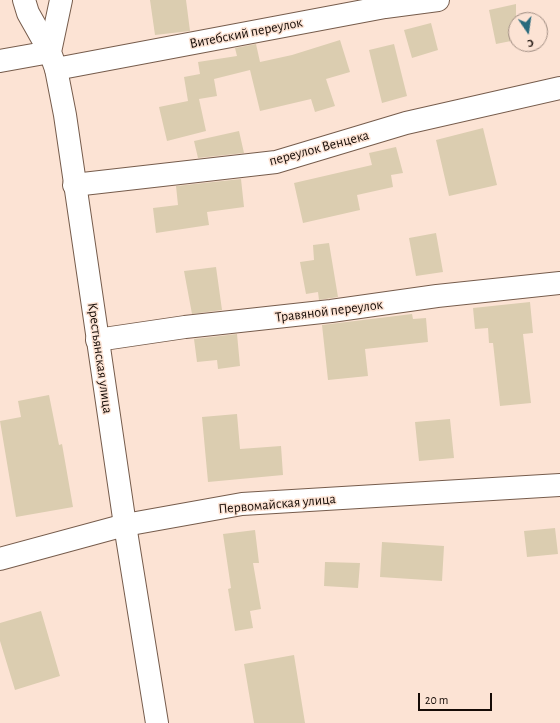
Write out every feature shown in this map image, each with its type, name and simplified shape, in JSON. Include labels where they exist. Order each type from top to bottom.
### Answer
[{"type":"street","name":"Крестьянская улица","points":[[24,0],[28,13],[53,61],[65,115],[74,185],[125,525],[157,723]]},
{"type":"street","points":[[53,61],[61,0]]},
{"type":"street","name":"Витебский переулок","points":[[0,61],[53,61],[384,3],[438,0]]},
{"type":"street","name":"переулок Венцека","points":[[74,185],[276,162],[406,123],[560,88]]},
{"type":"street","name":"Травяной переулок","points":[[98,340],[185,327],[331,312],[437,296],[560,283]]},
{"type":"street","name":"Первомайская улица","points":[[0,559],[125,525],[242,504],[560,485]]},
{"type":"building","points":[[150,0],[186,0],[190,31],[155,35]]},
{"type":"building","points":[[516,4],[516,12],[508,12],[508,42],[496,44],[489,10]]},
{"type":"building","points":[[431,23],[438,50],[412,58],[404,30]]},
{"type":"building","points":[[340,40],[350,72],[326,79],[335,106],[315,112],[311,99],[260,111],[250,70],[214,79],[217,96],[199,99],[206,131],[167,141],[159,107],[188,101],[184,77],[200,74],[198,62],[237,56],[235,48],[256,44],[260,62],[292,55]]},
{"type":"building","points":[[394,44],[407,96],[382,103],[369,50]]},
{"type":"building","points":[[483,128],[497,185],[449,196],[436,140]]},
{"type":"building","points":[[239,131],[244,153],[198,158],[194,141]]},
{"type":"building","points":[[396,147],[403,173],[391,175],[393,187],[357,195],[360,210],[303,223],[294,183],[372,165],[369,153]]},
{"type":"building","points":[[241,179],[244,207],[207,212],[209,225],[156,233],[153,208],[178,205],[176,186]]},
{"type":"building","points":[[436,233],[443,272],[416,276],[409,238]]},
{"type":"building","points":[[329,243],[338,297],[319,300],[318,292],[306,294],[300,262],[314,260],[313,245]]},
{"type":"building","points":[[216,267],[222,310],[192,314],[184,271]]},
{"type":"building","points":[[530,302],[533,333],[523,334],[531,403],[500,406],[493,343],[489,343],[488,328],[475,329],[473,308]]},
{"type":"building","points":[[412,314],[413,319],[426,318],[428,342],[365,349],[368,376],[328,380],[322,325]]},
{"type":"building","points":[[237,334],[240,366],[218,369],[217,360],[197,362],[194,339]]},
{"type":"building","points":[[49,395],[59,445],[62,444],[73,507],[16,517],[0,421],[21,417],[18,401]]},
{"type":"building","points":[[237,414],[240,449],[281,446],[283,475],[208,482],[202,417]]},
{"type":"building","points":[[450,419],[454,458],[419,461],[415,422]]},
{"type":"building","points":[[555,528],[558,554],[527,557],[524,531]]},
{"type":"building","points":[[255,530],[259,563],[253,563],[261,609],[250,611],[253,628],[235,631],[228,589],[231,588],[223,534]]},
{"type":"building","points":[[382,542],[444,546],[442,581],[380,577]]},
{"type":"building","points":[[325,562],[360,563],[358,588],[324,586]]},
{"type":"building","points":[[41,611],[60,676],[15,690],[0,641],[0,623]]},
{"type":"building","points":[[294,655],[305,723],[254,723],[244,664]]}]
